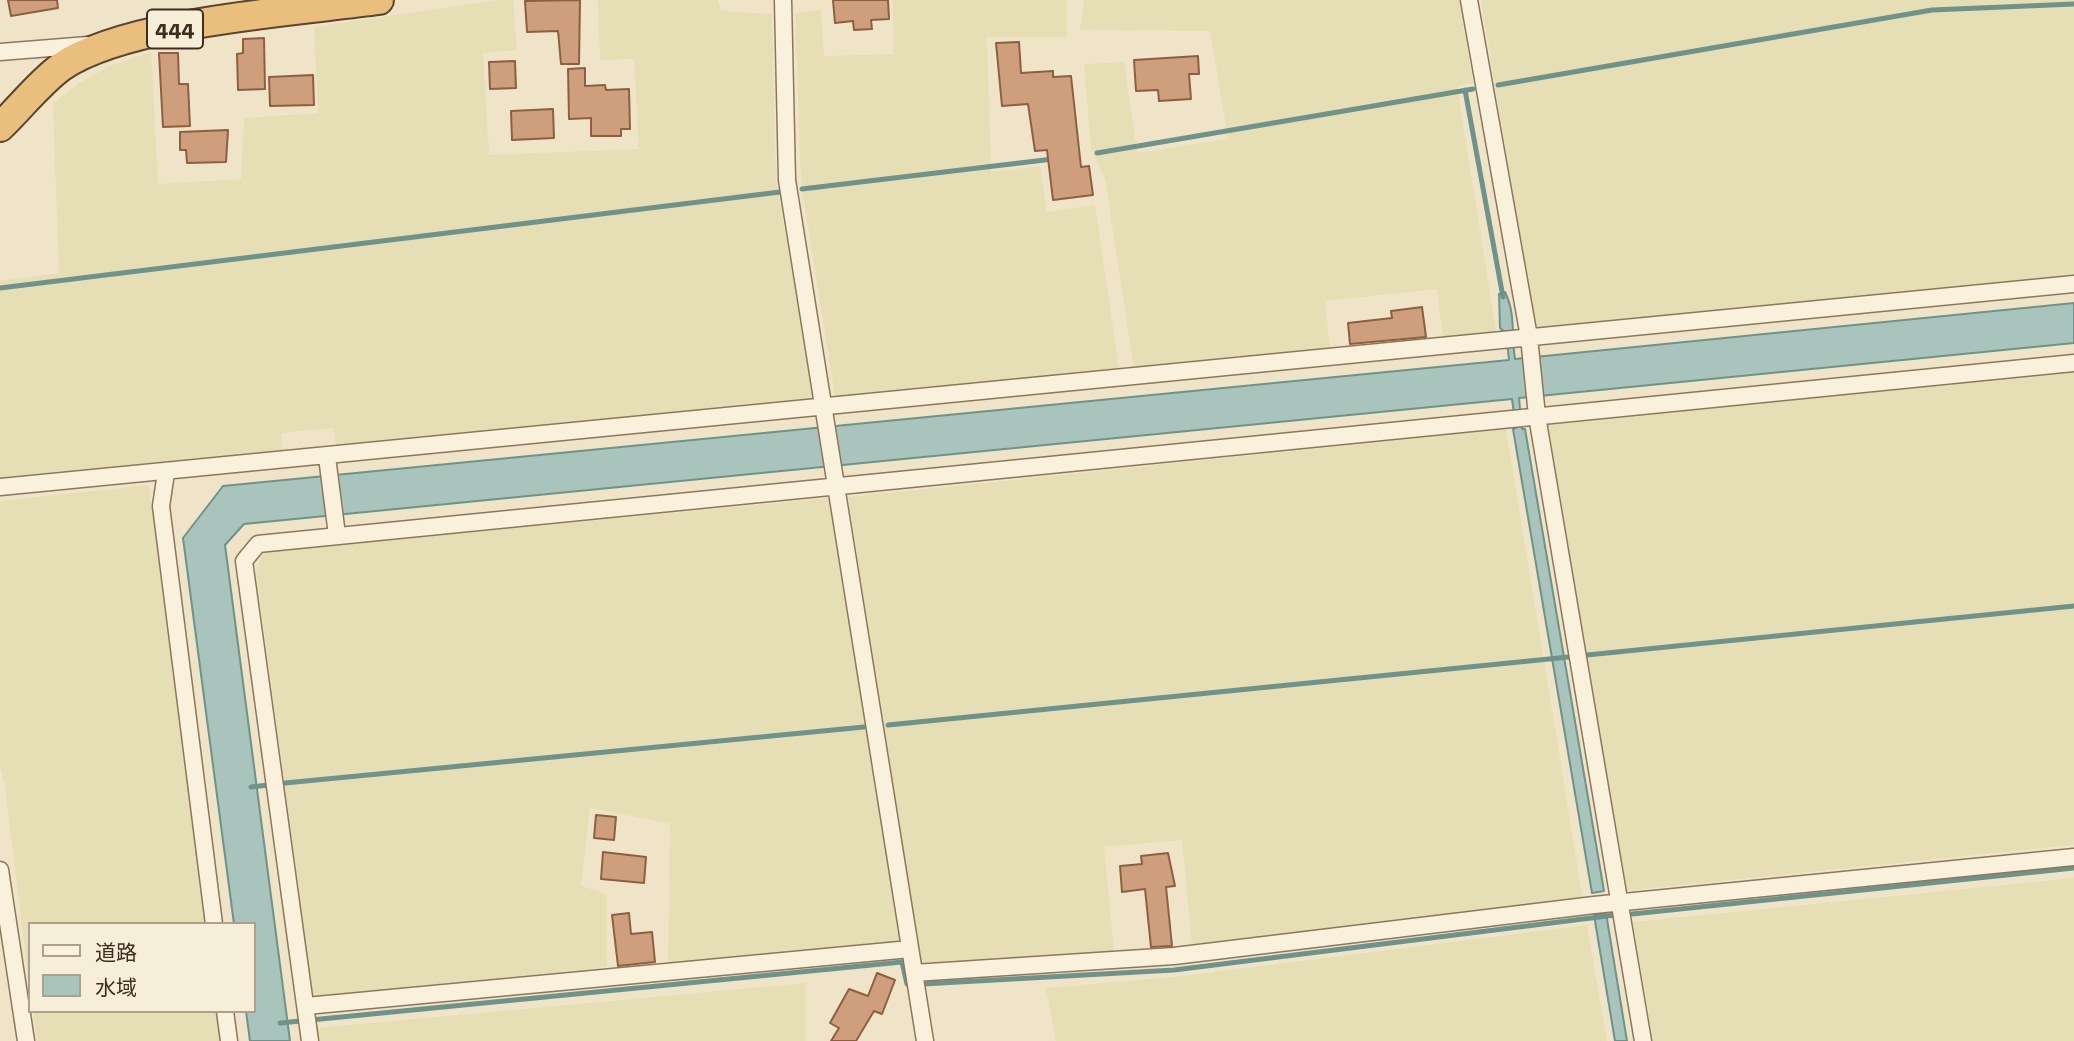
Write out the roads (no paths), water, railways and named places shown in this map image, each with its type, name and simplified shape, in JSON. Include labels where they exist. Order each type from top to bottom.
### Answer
[{"type":"highway","name":"444","points":[[0,127],[62,67],[112,44],[189,26],[379,0]]},
{"type":"street","points":[[783,0],[787,180],[925,1041]]},
{"type":"street","points":[[1469,0],[1519,341],[1527,414],[1607,904],[1643,1041]]},
{"type":"street","points":[[0,52],[112,44]]},
{"type":"street","points":[[0,487],[826,414],[2074,284]]},
{"type":"street","points":[[910,949],[308,1022],[244,561],[258,544],[837,480],[2074,363]]},
{"type":"street","points":[[327,457],[337,535]]},
{"type":"street","points":[[166,473],[161,506],[214,922]]},
{"type":"street","points":[[914,973],[1174,956],[1607,904],[2074,857]]},
{"type":"street","points":[[0,870],[26,1041]]},
{"type":"street","points":[[225,1013],[229,1041]]},
{"type":"water","points":[[1505,292],[1508,300],[1515,359],[2074,303],[2074,343],[1519,398],[1522,429],[1525,429],[1604,891],[1592,893],[1513,429],[1516,428],[1512,399],[244,524],[225,545],[290,1041],[250,1041],[246,1013],[256,1013],[256,922],[234,922],[183,538],[223,486],[1509,360],[1506,333],[1500,328],[1499,294]]},
{"type":"water","points":[[1606,913],[1627,1041],[1615,1041],[1594,915]]},
{"type":"waterway","points":[[1498,85],[1932,10],[2074,4]]},
{"type":"waterway","points":[[1097,153],[1473,89]]},
{"type":"waterway","points":[[1465,90],[1503,297]]},
{"type":"waterway","points":[[802,189],[1053,159]]},
{"type":"waterway","points":[[0,288],[780,192]]},
{"type":"waterway","points":[[1587,655],[2074,606]]},
{"type":"waterway","points":[[888,725],[1569,657]]},
{"type":"waterway","points":[[285,783],[864,727]]},
{"type":"waterway","points":[[251,787],[268,785]]},
{"type":"waterway","points":[[1632,914],[2074,868]]},
{"type":"waterway","points":[[923,984],[1174,970],[1615,915]]},
{"type":"waterway","points":[[280,1023],[902,962],[907,984]]}]
